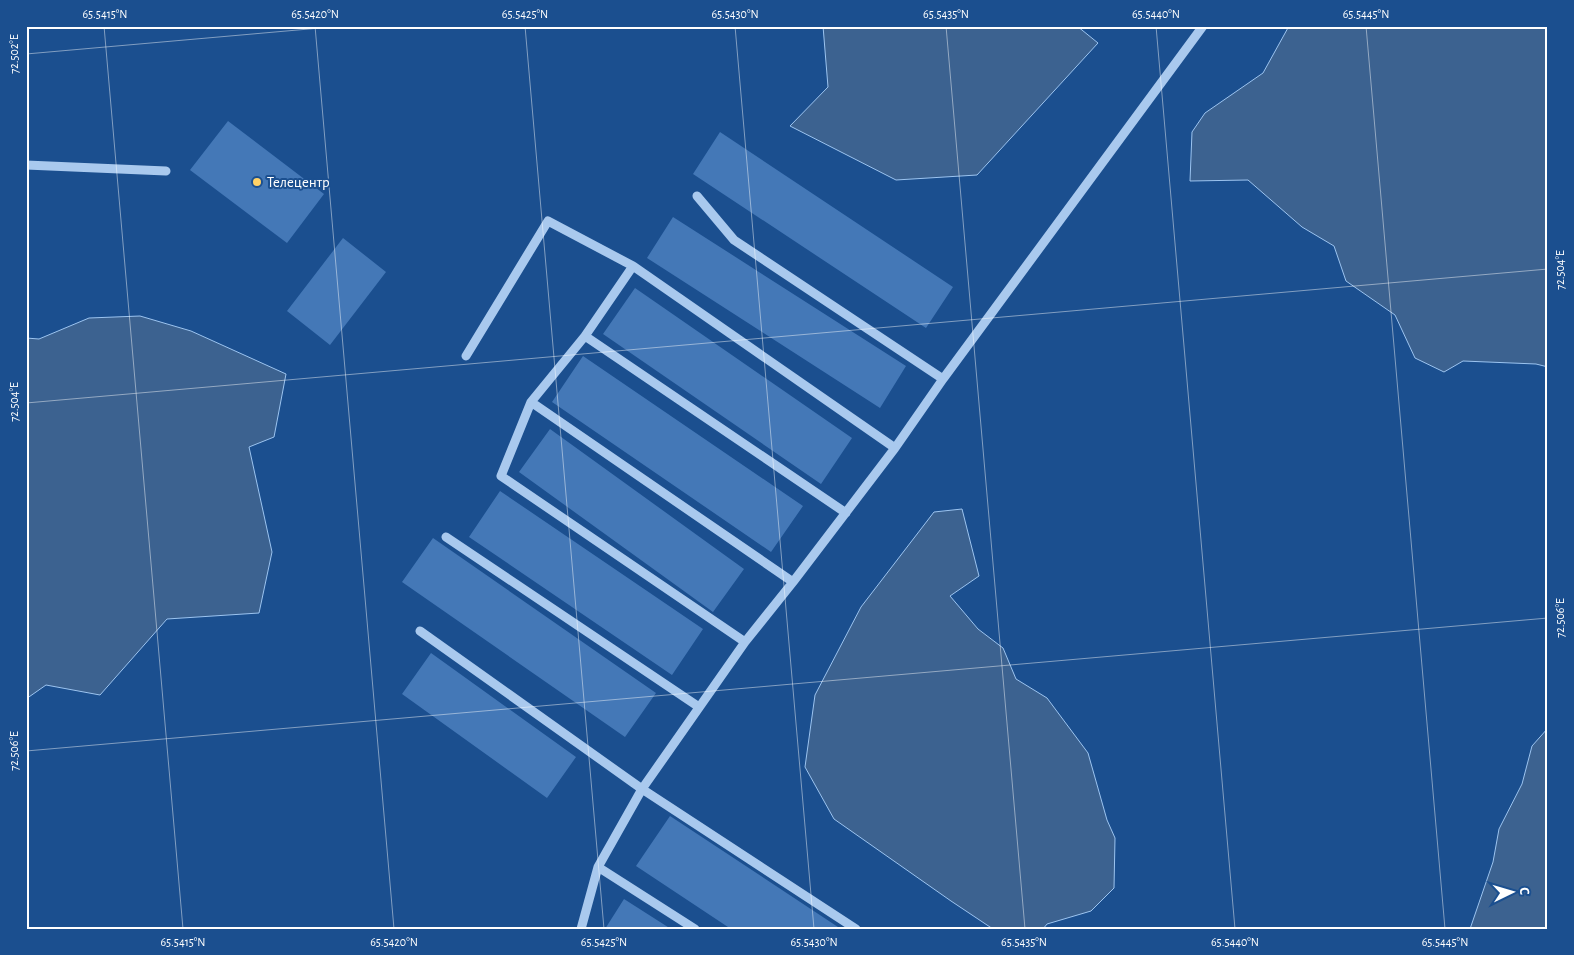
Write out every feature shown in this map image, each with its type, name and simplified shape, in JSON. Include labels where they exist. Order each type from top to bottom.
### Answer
[{"type":"street","points":[[581,929],[598,868],[642,789],[745,642],[895,448],[943,379],[1203,26]]},
{"type":"street","points":[[26,165],[166,171]]},
{"type":"street","points":[[697,196],[734,240],[943,379]]},
{"type":"street","points":[[466,356],[548,221],[633,266],[895,448]]},
{"type":"street","points":[[633,266],[584,336],[531,402],[501,476],[745,642]]},
{"type":"street","points":[[584,336],[846,513]]},
{"type":"street","points":[[531,402],[793,582]]},
{"type":"street","points":[[446,537],[699,707]]},
{"type":"street","points":[[420,631],[642,789],[856,929]]},
{"type":"street","points":[[598,868],[694,929]]},
{"type":"water","points":[[823,26],[1077,26],[1098,43],[977,175],[896,180],[790,126],[828,87]]},
{"type":"water","points":[[1289,26],[1548,26],[1548,367],[1536,364],[1463,361],[1444,372],[1415,358],[1395,315],[1346,281],[1334,246],[1302,227],[1248,180],[1190,181],[1192,132],[1205,113],[1263,73]]},
{"type":"water","points":[[140,316],[191,331],[286,374],[274,437],[249,447],[272,552],[259,613],[167,619],[100,695],[46,685],[26,699],[26,338],[39,339],[89,318]]},
{"type":"water","points":[[962,509],[979,576],[950,596],[978,629],[1003,648],[1016,679],[1047,698],[1088,753],[1107,820],[1115,838],[1114,888],[1091,911],[1047,924],[1043,929],[993,929],[951,901],[834,819],[805,767],[815,695],[861,607],[934,512]]},
{"type":"water","points":[[1548,728],[1548,929],[1470,929],[1493,862],[1499,829],[1522,784],[1532,746]]},
{"type":"building","name":"Телецентр","points":[[228,121],[324,194],[287,243],[190,170]]},
{"type":"building","points":[[720,132],[953,287],[926,328],[693,174]]},
{"type":"building","points":[[673,217],[906,366],[880,408],[647,258]]},
{"type":"building","points":[[343,238],[386,272],[330,345],[287,311]]},
{"type":"building","points":[[635,288],[852,438],[821,484],[603,334]]},
{"type":"building","points":[[583,356],[803,506],[771,552],[552,402]]},
{"type":"building","points":[[550,429],[744,569],[713,612],[519,472]]},
{"type":"building","points":[[500,491],[703,629],[672,675],[469,537]]},
{"type":"building","points":[[433,538],[656,693],[625,737],[402,582]]},
{"type":"building","points":[[431,653],[576,757],[547,798],[402,694]]},
{"type":"building","points":[[670,816],[841,929],[731,929],[636,866]]},
{"type":"building","points":[[624,899],[671,929],[605,929]]},
{"type":"place","name":"Телецентр","points":[[257,182]]}]
